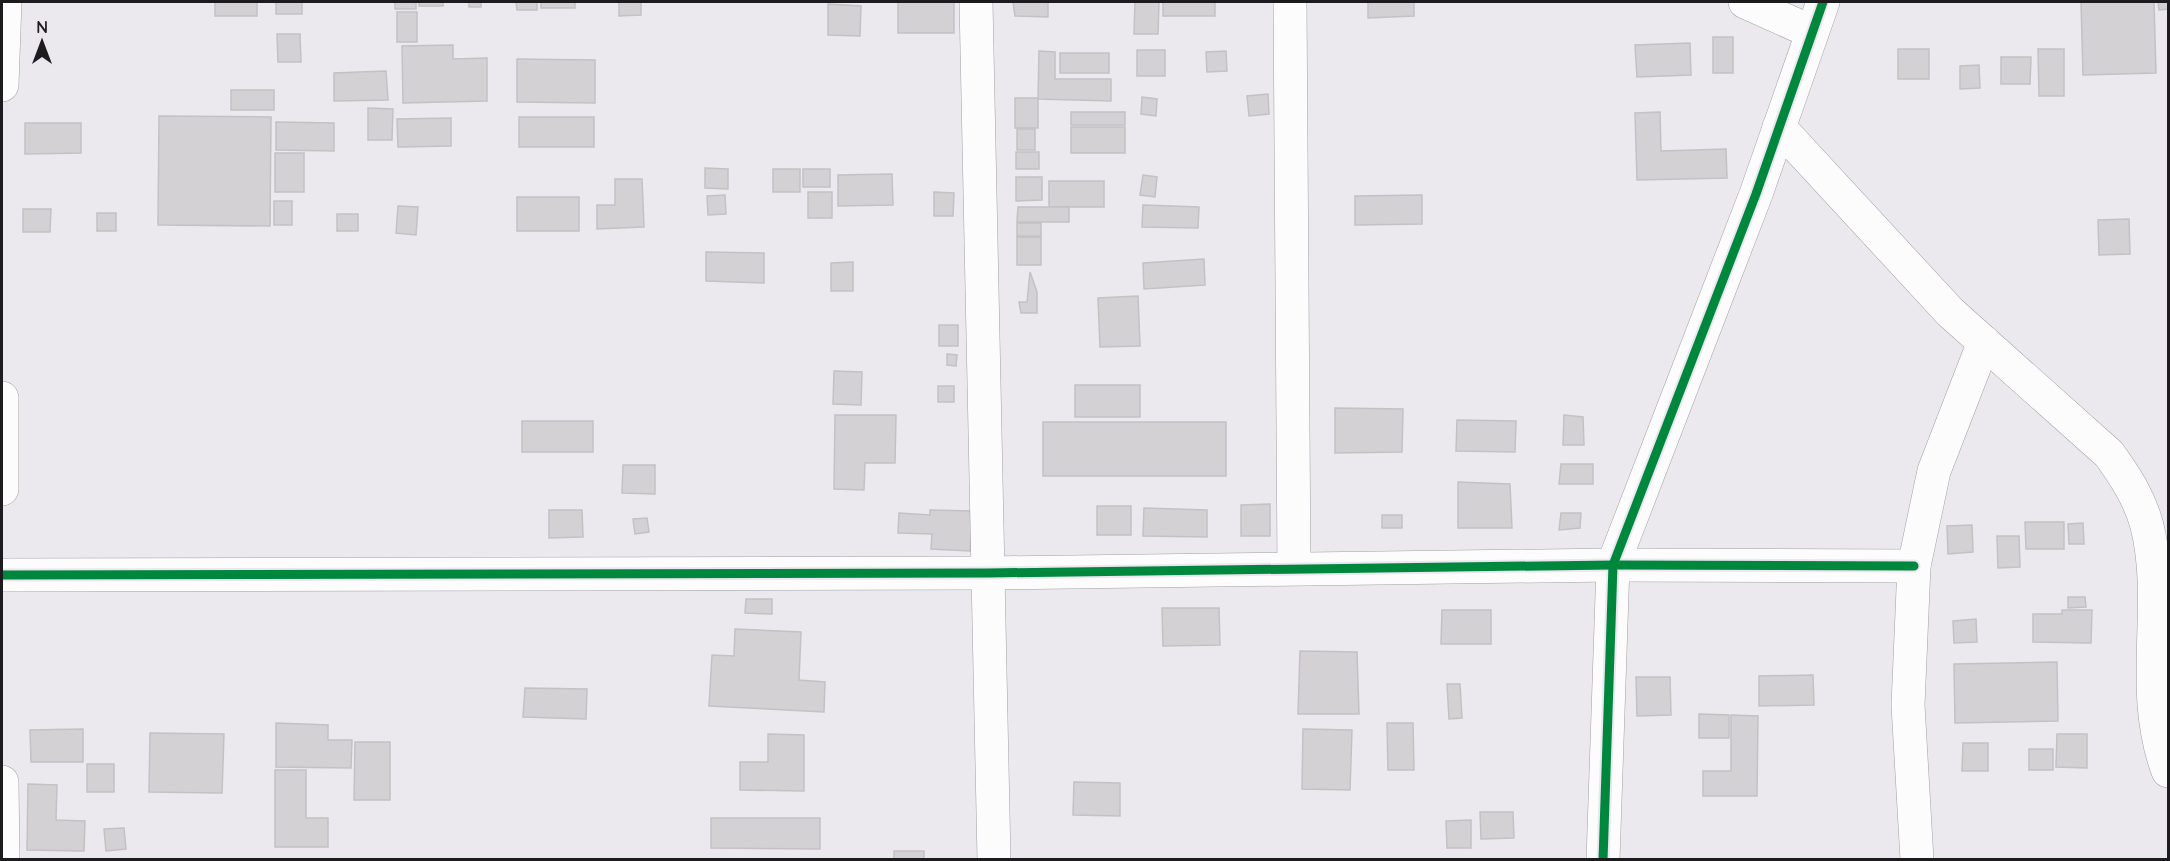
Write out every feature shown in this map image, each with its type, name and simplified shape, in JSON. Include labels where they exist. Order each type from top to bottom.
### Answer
[{"type":"street","points":[[2,85],[5,2]]},
{"type":"street","points":[[976,2],[994,860]]},
{"type":"street","points":[[1290,2],[1294,568]]},
{"type":"street","points":[[1745,2],[1812,32]]},
{"type":"street","points":[[1603,860],[1613,565],[1752,205],[1823,2]]},
{"type":"street","points":[[1779,127],[1950,312],[2109,454],[2127,478],[2140,506],[2151,548],[2153,716],[2160,749],[2169,771]]},
{"type":"street","points":[[1917,860],[1908,705],[1914,566],[1934,471],[1984,342]]},
{"type":"street","points":[[2,398],[2,489]]},
{"type":"street","points":[[2,575],[988,573],[1613,565],[1914,566]]},
{"type":"street","points":[[2,782],[3,860]]},
{"type":"building","points":[[215,2],[257,2],[257,16],[215,16]]},
{"type":"building","points":[[276,2],[302,2],[302,14],[276,14]]},
{"type":"building","points":[[395,2],[416,2],[416,9],[395,9]]},
{"type":"building","points":[[419,2],[443,2],[443,6],[419,6]]},
{"type":"building","points":[[469,2],[481,2],[481,7],[469,7]]},
{"type":"building","points":[[516,2],[537,2],[537,10],[517,10]]},
{"type":"building","points":[[541,2],[575,2],[575,8],[541,8]]},
{"type":"building","points":[[619,2],[641,2],[641,15],[619,16]]},
{"type":"building","points":[[898,2],[954,2],[954,33],[898,33]]},
{"type":"building","points":[[1013,2],[1048,2],[1048,17],[1015,16]]},
{"type":"building","points":[[1135,2],[1159,2],[1158,34],[1134,34]]},
{"type":"building","points":[[1163,2],[1215,2],[1215,16],[1163,16]]},
{"type":"building","points":[[1368,2],[1414,2],[1414,16],[1368,18]]},
{"type":"building","points":[[2081,2],[2154,2],[2156,73],[2083,75]]},
{"type":"building","points":[[2158,2],[2168,2],[2168,9],[2159,10]]},
{"type":"building","points":[[828,4],[861,6],[860,36],[828,35]]},
{"type":"building","points":[[397,12],[417,12],[417,42],[397,42]]},
{"type":"building","points":[[277,34],[300,34],[301,62],[278,62]]},
{"type":"building","points":[[1713,37],[1733,37],[1733,73],[1713,73]]},
{"type":"building","points":[[1690,43],[1691,75],[1637,77],[1635,45]]},
{"type":"building","points":[[453,45],[453,59],[487,58],[487,101],[403,103],[402,46]]},
{"type":"building","points":[[1898,49],[1929,49],[1929,79],[1898,79]]},
{"type":"building","points":[[2038,49],[2064,49],[2064,96],[2039,96]]},
{"type":"building","points":[[1137,50],[1165,50],[1165,76],[1137,76]]},
{"type":"building","points":[[1039,51],[1055,52],[1055,79],[1111,79],[1111,101],[1038,99]]},
{"type":"building","points":[[1226,51],[1227,71],[1207,72],[1206,52]]},
{"type":"building","points":[[1060,53],[1109,53],[1109,73],[1060,73]]},
{"type":"building","points":[[2001,57],[2031,57],[2030,84],[2001,84]]},
{"type":"building","points":[[517,59],[595,60],[595,103],[517,102]]},
{"type":"building","points":[[1979,65],[1980,88],[1960,89],[1960,66]]},
{"type":"building","points":[[386,71],[388,100],[334,101],[334,73]]},
{"type":"building","points":[[231,90],[274,90],[274,110],[231,110]]},
{"type":"building","points":[[1268,94],[1269,114],[1249,116],[1247,96]]},
{"type":"building","points":[[1142,97],[1157,99],[1156,116],[1141,114]]},
{"type":"building","points":[[1015,98],[1038,98],[1038,128],[1015,128]]},
{"type":"building","points":[[368,108],[393,109],[392,140],[368,140]]},
{"type":"building","points":[[1071,112],[1125,112],[1125,125],[1071,125]]},
{"type":"building","points":[[1660,112],[1661,151],[1726,149],[1727,178],[1637,180],[1635,113]]},
{"type":"building","points":[[159,116],[271,117],[270,226],[158,225]]},
{"type":"building","points":[[519,117],[594,117],[594,147],[519,147]]},
{"type":"building","points":[[451,118],[451,146],[398,147],[397,119]]},
{"type":"building","points":[[276,122],[334,123],[334,151],[276,150]]},
{"type":"building","points":[[25,123],[81,123],[81,153],[25,154]]},
{"type":"building","points":[[1071,127],[1125,127],[1125,153],[1071,153]]},
{"type":"building","points":[[1017,129],[1035,129],[1035,150],[1017,150]]},
{"type":"building","points":[[1016,152],[1039,152],[1039,169],[1016,169]]},
{"type":"building","points":[[275,153],[304,153],[304,192],[275,192]]},
{"type":"building","points":[[705,168],[728,169],[728,189],[705,188]]},
{"type":"building","points":[[773,169],[800,169],[800,192],[773,192]]},
{"type":"building","points":[[803,169],[830,169],[830,187],[803,187]]},
{"type":"building","points":[[892,174],[893,205],[838,206],[838,175]]},
{"type":"building","points":[[1143,175],[1157,177],[1155,197],[1140,195]]},
{"type":"building","points":[[1016,177],[1042,177],[1042,200],[1016,201]]},
{"type":"building","points":[[615,179],[642,179],[644,227],[597,229],[597,205],[615,205]]},
{"type":"building","points":[[1049,181],[1104,181],[1104,207],[1049,207]]},
{"type":"building","points":[[808,192],[832,192],[832,218],[808,218]]},
{"type":"building","points":[[934,192],[954,193],[953,216],[934,216]]},
{"type":"building","points":[[725,195],[726,214],[708,215],[707,196]]},
{"type":"building","points":[[1422,195],[1422,224],[1355,225],[1355,196]]},
{"type":"building","points":[[517,197],[579,197],[579,231],[517,231]]},
{"type":"building","points":[[274,201],[292,201],[292,225],[274,225]]},
{"type":"building","points":[[1143,205],[1199,207],[1198,228],[1142,227]]},
{"type":"building","points":[[398,206],[418,207],[416,235],[396,233]]},
{"type":"building","points":[[1018,207],[1069,207],[1069,222],[1017,222]]},
{"type":"building","points":[[23,209],[51,209],[50,232],[23,232]]},
{"type":"building","points":[[97,213],[116,213],[116,231],[97,231]]},
{"type":"building","points":[[337,214],[358,214],[358,231],[337,231]]},
{"type":"building","points":[[2129,219],[2130,254],[2099,255],[2098,220]]},
{"type":"building","points":[[1017,223],[1041,223],[1041,236],[1017,236]]},
{"type":"building","points":[[1017,237],[1041,237],[1041,265],[1017,265]]},
{"type":"building","points":[[706,252],[764,253],[764,283],[706,281]]},
{"type":"building","points":[[1204,259],[1205,285],[1144,289],[1143,263]]},
{"type":"building","points":[[853,262],[853,291],[831,291],[831,263]]},
{"type":"building","points":[[1030,272],[1037,292],[1037,313],[1021,313],[1019,302],[1027,302]]},
{"type":"building","points":[[1138,296],[1140,346],[1100,347],[1098,298]]},
{"type":"building","points":[[939,325],[958,325],[958,346],[939,346]]},
{"type":"building","points":[[947,354],[957,355],[956,366],[947,365]]},
{"type":"building","points":[[834,371],[862,372],[861,405],[833,404]]},
{"type":"building","points":[[1075,385],[1140,385],[1140,417],[1075,417]]},
{"type":"building","points":[[938,386],[954,386],[954,402],[938,402]]},
{"type":"building","points":[[1335,408],[1403,409],[1402,452],[1335,453]]},
{"type":"building","points":[[835,415],[896,415],[895,463],[865,463],[864,490],[834,489]]},
{"type":"building","points":[[1564,415],[1583,417],[1584,445],[1563,445]]},
{"type":"building","points":[[1457,420],[1516,421],[1515,452],[1456,451]]},
{"type":"building","points":[[522,421],[593,421],[593,452],[522,452]]},
{"type":"building","points":[[1043,422],[1226,422],[1226,476],[1043,476]]},
{"type":"building","points":[[1561,464],[1593,464],[1593,484],[1559,484]]},
{"type":"building","points":[[623,465],[655,465],[655,494],[622,493]]},
{"type":"building","points":[[1458,482],[1510,484],[1512,528],[1458,528]]},
{"type":"building","points":[[1270,504],[1270,536],[1241,536],[1241,505]]},
{"type":"building","points":[[1097,506],[1131,506],[1131,535],[1097,535]]},
{"type":"building","points":[[1144,508],[1207,510],[1207,537],[1143,536]]},
{"type":"building","points":[[549,510],[582,510],[583,537],[549,538]]},
{"type":"building","points":[[930,510],[972,511],[970,551],[931,549],[932,534],[898,533],[899,513],[930,515]]},
{"type":"building","points":[[1561,513],[1581,513],[1580,528],[1559,530]]},
{"type":"building","points":[[1382,515],[1402,515],[1402,528],[1382,528]]},
{"type":"building","points":[[647,518],[649,532],[635,534],[633,519]]},
{"type":"building","points":[[2025,522],[2064,522],[2064,549],[2026,549]]},
{"type":"building","points":[[2083,523],[2084,544],[2069,544],[2068,524]]},
{"type":"building","points":[[1972,525],[1973,552],[1948,554],[1947,526]]},
{"type":"building","points":[[1997,536],[2019,536],[2020,567],[1998,568]]},
{"type":"building","points":[[2068,597],[2085,597],[2086,607],[2068,608]]},
{"type":"building","points":[[746,599],[772,599],[772,614],[745,613]]},
{"type":"building","points":[[1162,608],[1219,608],[1220,645],[1163,646]]},
{"type":"building","points":[[1442,610],[1491,610],[1491,644],[1441,644]]},
{"type":"building","points":[[2062,610],[2092,610],[2091,643],[2033,642],[2033,614],[2062,614]]},
{"type":"building","points":[[1976,619],[1977,642],[1954,643],[1953,621]]},
{"type":"building","points":[[735,629],[801,632],[799,680],[825,682],[824,712],[709,706],[712,655],[734,656]]},
{"type":"building","points":[[1300,651],[1357,652],[1359,714],[1298,714]]},
{"type":"building","points":[[2057,662],[2058,721],[1955,723],[1954,664]]},
{"type":"building","points":[[1813,675],[1814,705],[1759,706],[1759,676]]},
{"type":"building","points":[[1636,677],[1670,677],[1671,715],[1637,716]]},
{"type":"building","points":[[1447,684],[1460,684],[1462,718],[1449,719]]},
{"type":"building","points":[[525,688],[587,689],[586,719],[523,717]]},
{"type":"building","points":[[1699,714],[1729,715],[1729,738],[1699,738]]},
{"type":"building","points":[[1731,715],[1758,716],[1757,796],[1703,796],[1703,771],[1731,771]]},
{"type":"building","points":[[276,723],[328,725],[328,740],[352,740],[351,768],[276,767]]},
{"type":"building","points":[[1387,723],[1413,723],[1414,770],[1388,770]]},
{"type":"building","points":[[83,729],[83,762],[31,762],[30,730]]},
{"type":"building","points":[[1303,729],[1352,730],[1350,790],[1302,789]]},
{"type":"building","points":[[150,733],[224,734],[222,793],[149,792]]},
{"type":"building","points":[[768,734],[804,735],[804,791],[740,790],[740,762],[768,762]]},
{"type":"building","points":[[2057,734],[2087,734],[2087,768],[2056,767]]},
{"type":"building","points":[[355,742],[390,742],[390,800],[354,800]]},
{"type":"building","points":[[1963,743],[1988,743],[1988,771],[1962,771]]},
{"type":"building","points":[[2029,749],[2053,749],[2053,770],[2029,770]]},
{"type":"building","points":[[87,764],[114,764],[114,792],[87,792]]},
{"type":"building","points":[[275,770],[306,770],[306,818],[328,818],[328,847],[275,847]]},
{"type":"building","points":[[1074,782],[1120,783],[1120,816],[1073,815]]},
{"type":"building","points":[[28,784],[57,785],[56,820],[85,821],[84,851],[27,850]]},
{"type":"building","points":[[1480,812],[1513,812],[1514,838],[1481,839]]},
{"type":"building","points":[[711,818],[820,818],[820,849],[711,848]]},
{"type":"building","points":[[1471,820],[1471,848],[1447,848],[1446,821]]},
{"type":"building","points":[[124,828],[126,849],[106,851],[104,829]]},
{"type":"building","points":[[894,851],[924,851],[924,860],[894,860]]},
{"type":"cycle path","points":[[1603,860],[1613,565],[1756,194],[1823,2]]},
{"type":"cycle path","points":[[2,575],[988,573],[1613,565],[1914,566]]}]
